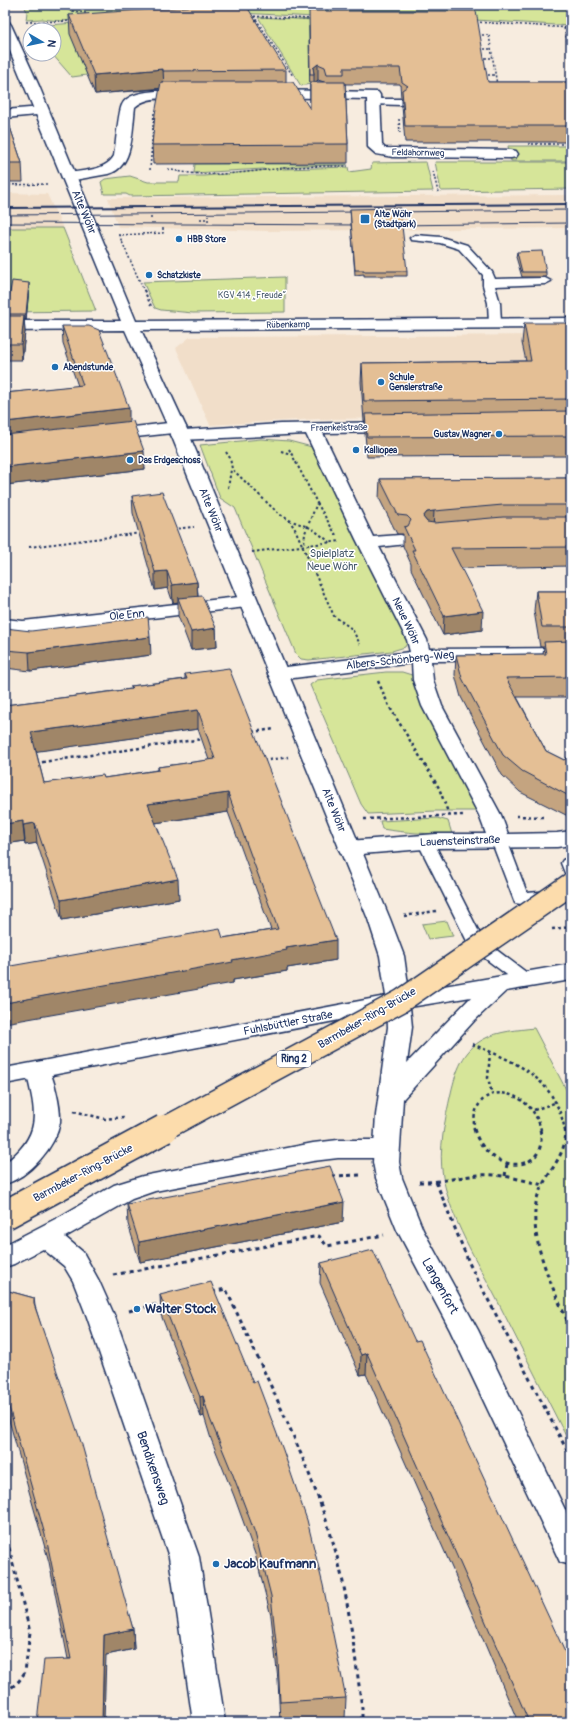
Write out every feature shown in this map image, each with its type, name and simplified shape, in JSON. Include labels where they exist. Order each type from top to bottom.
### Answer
[{"type":"main road","name":"Barmbeker-Ring-Brücke","points":[[5,1215],[401,1001],[570,872]]},
{"type":"street","name":"Alte Wöhr","points":[[5,25],[94,237],[178,431],[379,919],[392,956],[398,1002]]},
{"type":"street","points":[[258,94],[305,94],[320,89],[372,95],[373,102]]},
{"type":"street","points":[[69,177],[108,170],[117,163],[121,156],[128,106],[135,100],[150,96],[198,95]]},
{"type":"street","name":"Feldahornweg","points":[[373,102],[375,147],[381,151],[393,153],[511,154]]},
{"type":"street","points":[[5,114],[42,111]]},
{"type":"street","name":"Rübenkamp","points":[[5,326],[571,323]]},
{"type":"street","name":"Fraenkelstraße","points":[[91,437],[178,431],[210,433],[280,428],[414,427]]},
{"type":"street","name":"Neue Wöhr","points":[[312,428],[366,541],[417,640],[421,656],[423,680],[432,706],[490,815],[499,840]]},
{"type":"street","points":[[366,541],[400,540]]},
{"type":"street","name":"Ole Enn","points":[[5,625],[23,627],[248,602]]},
{"type":"street","name":"Albers-Schönberg-Weg","points":[[278,674],[421,656],[454,654],[571,654]]},
{"type":"street","name":"Lauensteinstraße","points":[[349,848],[425,841],[556,840],[571,838]]},
{"type":"street","name":"Fuhlsbüttler Straße","points":[[5,1076],[398,1002],[571,972]]},
{"type":"street","points":[[391,1096],[448,1034],[498,985]]},
{"type":"street","name":"Langenfort","points":[[398,1002],[400,1036],[388,1115],[386,1149],[387,1171],[389,1178],[410,1230],[464,1330],[571,1553]]},
{"type":"street","points":[[5,1175],[22,1163],[41,1139],[47,1122],[45,1102],[38,1071]]},
{"type":"street","points":[[5,1257],[124,1192],[152,1182],[313,1152],[338,1149],[386,1149]]},
{"type":"street","name":"Bendixensweg","points":[[45,1236],[74,1258],[86,1281],[101,1317],[184,1557],[209,1722]]},
{"type":"lane","points":[[373,102],[402,102]]},
{"type":"lane","points":[[415,238],[441,240],[463,247],[488,274],[489,285],[494,303],[495,323]]},
{"type":"lane","points":[[490,283],[545,281]]},
{"type":"lane","points":[[499,840],[521,900],[571,894]]},
{"type":"lane","points":[[425,841],[474,939],[488,952],[525,980]]},
{"type":"path","points":[[53,5],[73,12],[95,14]]},
{"type":"path","points":[[247,16],[315,19]]},
{"type":"path","points":[[254,16],[305,94]]},
{"type":"path","points":[[24,22],[78,21]]},
{"type":"path","points":[[475,22],[571,28]]},
{"type":"path","points":[[564,28],[571,54]]},
{"type":"path","points":[[477,35],[489,35],[498,89]]},
{"type":"path","points":[[479,49],[491,49]]},
{"type":"path","points":[[481,58],[492,58]]},
{"type":"path","points":[[484,75],[495,75]]},
{"type":"path","points":[[150,170],[153,127],[157,127]]},
{"type":"path","points":[[168,170],[179,173],[214,174],[301,167],[348,166]]},
{"type":"path","points":[[5,185],[32,185]]},
{"type":"path","points":[[208,215],[208,223]]},
{"type":"path","points":[[200,219],[208,219]]},
{"type":"path","points":[[94,237],[163,233],[164,228]]},
{"type":"path","points":[[119,235],[153,310]]},
{"type":"path","points":[[280,428],[317,503],[340,541]]},
{"type":"path","points":[[210,433],[230,458],[232,469],[279,514],[289,520],[309,526],[322,534],[330,542]]},
{"type":"path","points":[[304,545],[305,533],[317,503]]},
{"type":"path","points":[[289,520],[304,545],[334,616],[352,629],[370,663],[389,706],[439,788],[449,815]]},
{"type":"path","points":[[169,530],[216,524]]},
{"type":"path","points":[[29,547],[146,533]]},
{"type":"path","points":[[229,555],[330,542],[366,541]]},
{"type":"path","points":[[35,763],[202,739]]},
{"type":"path","points":[[258,761],[311,754]]},
{"type":"path","points":[[339,822],[373,818],[449,815],[490,815],[549,818]]},
{"type":"path","points":[[379,919],[459,908]]},
{"type":"path","points":[[448,1034],[518,1063],[531,1071],[546,1085],[557,1102],[565,1127],[566,1143],[559,1159],[550,1170],[536,1205],[538,1246],[548,1277],[571,1329]]},
{"type":"path","points":[[490,1052],[486,1076],[487,1084],[492,1094]]},
{"type":"path","points":[[492,1094],[508,1094],[518,1097],[534,1110],[541,1130],[541,1142],[537,1153],[526,1163],[518,1165],[508,1164],[492,1157],[482,1148],[476,1139],[473,1128],[474,1115],[477,1107],[483,1100],[492,1094]]},
{"type":"path","points":[[45,1102],[105,1119],[128,1117]]},
{"type":"path","points":[[534,1110],[557,1102]]},
{"type":"path","points":[[505,1176],[508,1164]]},
{"type":"path","points":[[328,1177],[354,1175],[436,1182],[480,1175],[505,1176],[543,1185]]},
{"type":"path","points":[[436,1182],[470,1265],[571,1458]]},
{"type":"path","points":[[86,1281],[319,1236],[327,1246],[410,1230]]},
{"type":"path","points":[[204,1294],[226,1289],[307,1468],[330,1533],[349,1607],[362,1708],[362,1722]]},
{"type":"path","points":[[101,1317],[167,1302]]},
{"type":"path","points":[[567,1319],[571,1321]]},
{"type":"path","points":[[5,1532],[30,1632],[26,1672],[5,1694]]},
{"type":"shaded area","points":[[5,193],[47,194],[63,228],[5,228]]},
{"type":"shaded area","points":[[571,195],[571,228],[267,231],[118,227],[108,198]]},
{"type":"shaded area","name":"Schule Genslerstraße","points":[[571,335],[571,416],[318,419],[210,425],[176,348],[190,337]]},
{"type":"green space","points":[[24,5],[571,5],[571,26],[444,18],[350,19],[241,13],[60,21],[42,19],[26,20],[27,12]]},
{"type":"green space","points":[[154,17],[71,34],[87,75],[72,77],[59,62],[62,62],[62,24]]},
{"type":"green space","points":[[258,17],[352,22],[309,27],[310,84],[301,86]]},
{"type":"green space","points":[[508,146],[571,146],[571,161],[511,161]]},
{"type":"green space","points":[[426,162],[433,191],[130,196],[126,194],[104,194],[101,182],[105,179],[130,176],[148,182],[179,182],[180,176],[204,176],[266,170],[194,173],[195,164],[347,164],[281,168],[348,167],[349,172],[371,169],[372,163]]},
{"type":"green space","points":[[435,162],[571,162],[571,189],[441,191]]},
{"type":"green space","points":[[5,228],[63,228],[96,311],[5,312]]},
{"type":"green space","name":"KGV 414 „Freude“","points":[[285,277],[285,312],[193,313],[161,310],[155,308],[143,282]]},
{"type":"green space","name":"Spielplatz Neue Wöhr","points":[[261,439],[289,441],[312,447],[408,641],[405,647],[392,651],[309,660],[301,659],[296,654],[235,508],[220,498],[200,445]]},
{"type":"green space","points":[[386,672],[402,672],[415,676],[476,811],[368,814],[361,804],[310,685],[317,680]]},
{"type":"green space","points":[[437,818],[448,821],[452,834],[417,833],[382,829],[380,821]]},
{"type":"green space","points":[[447,921],[453,936],[428,939],[422,924]]},
{"type":"green space","points":[[534,1028],[571,1099],[571,1446],[458,1224],[443,1177],[441,1156],[443,1135],[453,1085],[458,1069],[466,1055],[477,1044],[490,1036],[509,1031]]},
{"type":"building","points":[[211,5],[246,5],[286,70],[163,71],[163,69],[94,75],[69,15]]},
{"type":"building","points":[[309,11],[476,11],[488,82],[571,82],[571,126],[405,126],[402,90],[408,86],[402,82],[400,68],[344,68],[344,74],[327,74],[325,67],[318,64],[313,68],[314,74],[310,74]]},
{"type":"building","points":[[161,82],[293,82],[310,109],[310,82],[345,82],[348,144],[152,145],[155,114]]},
{"type":"building","points":[[5,112],[22,163],[5,163]]},
{"type":"building","points":[[400,208],[407,271],[355,270],[350,209]]},
{"type":"building","points":[[542,251],[546,272],[522,272],[517,252]]},
{"type":"building","points":[[12,281],[29,283],[26,314],[6,314]]},
{"type":"building","points":[[5,316],[24,316],[21,344],[5,344]]},
{"type":"building","points":[[524,323],[569,323],[571,333],[571,399],[364,401],[362,363],[531,361]]},
{"type":"building","points":[[62,326],[89,326],[99,330],[129,408],[5,422],[5,393],[83,385]]},
{"type":"building","points":[[571,411],[571,436],[367,437],[365,414]]},
{"type":"building","points":[[133,421],[144,451],[5,467],[5,435]]},
{"type":"building","points":[[571,478],[571,505],[503,505],[427,512],[423,517],[427,522],[434,523],[503,517],[571,517],[571,547],[451,548],[483,611],[444,616],[412,550],[415,550],[404,527],[408,526],[411,520],[407,516],[398,515],[380,479]]},
{"type":"building","points":[[162,492],[197,582],[172,585],[167,571],[155,572],[132,496]]},
{"type":"building","points":[[536,591],[571,591],[571,627],[542,627]]},
{"type":"building","points":[[202,596],[216,628],[191,632],[178,598]]},
{"type":"building","points":[[148,617],[150,637],[29,652],[5,650],[5,628],[31,631]]},
{"type":"building","points":[[571,641],[571,677],[506,678],[546,751],[564,760],[571,755],[571,797],[522,771],[503,755],[462,678],[456,655],[546,654],[544,642]]},
{"type":"building","points":[[229,668],[336,940],[286,948],[287,950],[232,960],[233,962],[5,1003],[5,967],[220,929],[223,938],[278,929],[228,793],[148,804],[178,879],[61,900],[35,823],[23,825],[23,821],[5,824],[5,705],[132,689],[131,686],[187,679],[185,674]],"holes":[[[198,710],[215,759],[158,767],[159,770],[104,778],[103,775],[44,783],[31,732]]]},
{"type":"building","points":[[330,1166],[344,1202],[139,1242],[127,1204]]},
{"type":"building","points":[[373,1250],[415,1341],[420,1340],[571,1665],[571,1722],[529,1722],[367,1353],[361,1355],[321,1263]]},
{"type":"building","points":[[211,1282],[253,1383],[257,1381],[307,1520],[323,1585],[346,1698],[280,1702],[278,1660],[271,1596],[255,1533],[210,1419],[203,1396],[200,1397],[160,1295]]},
{"type":"building","points":[[5,1290],[34,1298],[34,1304],[82,1445],[133,1629],[104,1635],[102,1722],[37,1722],[44,1660],[71,1659],[47,1542],[5,1393]]},
{"type":"tram line","points":[[389,212],[571,210]]},
{"type":"tram line","points":[[5,215],[361,212]]},
{"type":"tram line","points":[[5,223],[361,225]]},
{"type":"tram line","points":[[391,225],[571,223]]},
{"type":"railway","points":[[5,208],[571,204]]},
{"type":"place","name":"Alte Wöhr (Stadtpark)","points":[[365,219]]},
{"type":"place","name":"HBB Store","points":[[179,239]]},
{"type":"place","name":"Schatzkiste","points":[[149,275]]},
{"type":"place","name":"Abendstunde","points":[[55,367]]},
{"type":"place","name":"Schule Genslerstraße","points":[[381,382]]},
{"type":"place","name":"Gustav Wagner","points":[[499,434]]},
{"type":"place","name":"Kalliopea","points":[[356,450]]},
{"type":"place","name":"Das Erdgeschoss","points":[[130,460]]},
{"type":"place","name":"Walter Stock","points":[[137,1309]]},
{"type":"place","name":"Jacob Kaufmann","points":[[216,1564]]}]
